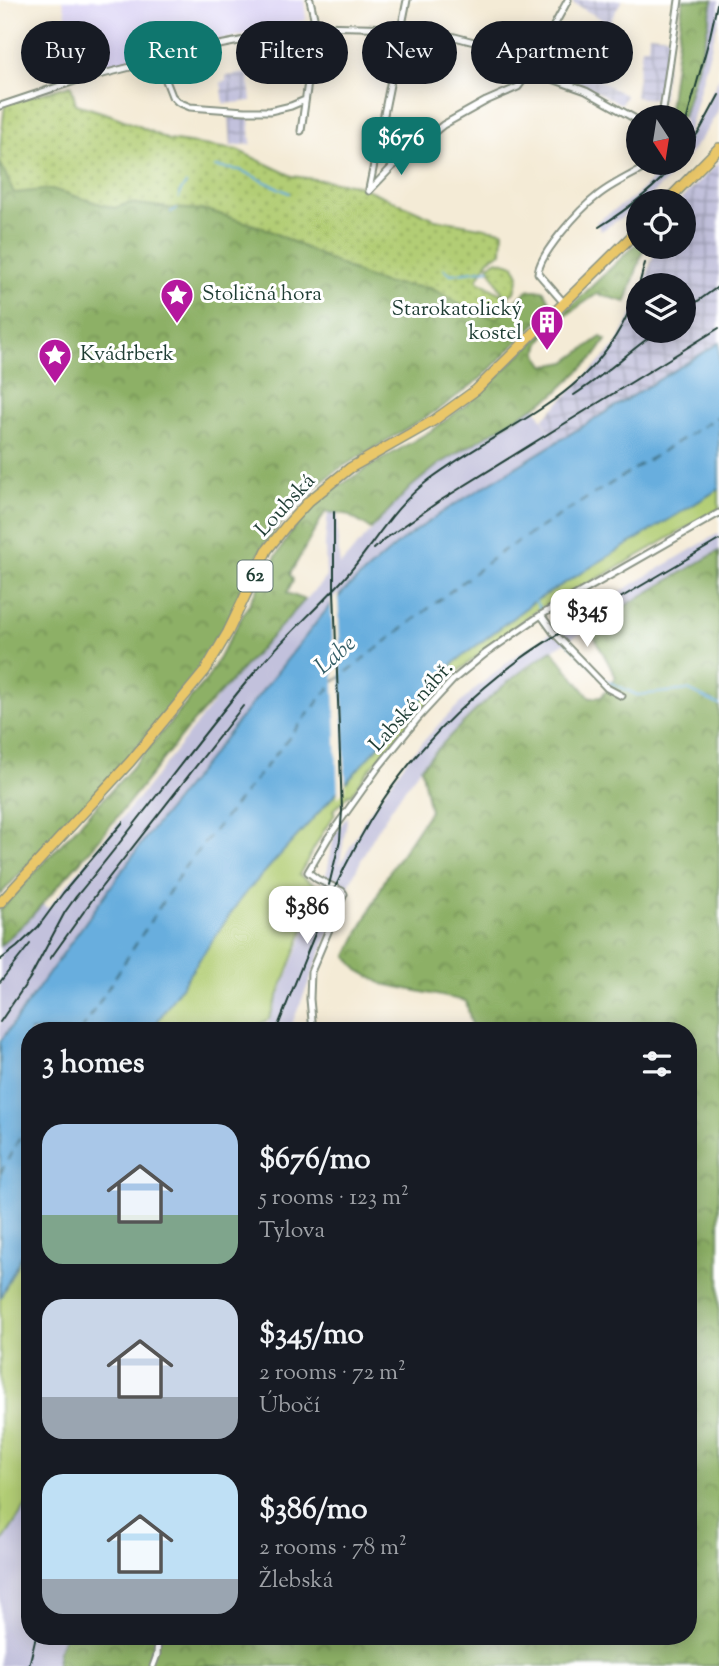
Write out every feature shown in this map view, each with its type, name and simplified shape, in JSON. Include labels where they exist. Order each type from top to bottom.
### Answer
[{"type":"main road","points":[[679,189],[719,148]]},
{"type":"main road","name":"Loubská","points":[[0,903],[130,762],[205,671],[228,632],[267,550],[309,500],[350,468],[433,421],[476,390],[626,242]]},
{"type":"street","points":[[310,0],[315,21]]},
{"type":"street","points":[[402,21],[407,0]]},
{"type":"street","points":[[557,21],[568,0]]},
{"type":"street","points":[[664,105],[679,0]]},
{"type":"street","points":[[0,106],[75,80],[124,68]]},
{"type":"street","points":[[167,84],[177,102],[190,107],[270,111],[305,100]]},
{"type":"street","points":[[301,131],[307,84]]},
{"type":"street","points":[[390,84],[369,191],[392,167],[443,125],[520,84]]},
{"type":"street","points":[[566,84],[586,91],[626,114]]},
{"type":"street","points":[[564,303],[538,273],[538,267],[556,238],[597,195],[633,175]]},
{"type":"street","name":"Labské nábř.","points":[[312,1022],[311,972],[344,894],[308,873],[328,838],[377,769],[454,679],[486,653],[541,615],[719,513]]},
{"type":"street","points":[[541,615],[554,633],[607,688],[622,696]]},
{"type":"street","points":[[153,1666],[158,1645]]},
{"type":"shaded area","points":[[63,0],[304,0],[306,20],[236,21],[236,37],[222,40],[222,21],[124,21],[124,63],[110,67],[110,21],[68,21]]},
{"type":"shaded area","points":[[574,0],[622,0],[610,21],[572,3]]},
{"type":"shaded area","points":[[713,0],[719,0],[719,18],[695,105],[686,105]]},
{"type":"shaded area","points":[[649,34],[670,36],[662,100],[635,97],[642,47],[648,47]]},
{"type":"shaded area","points":[[236,75],[236,84],[249,84],[251,101],[224,104],[221,84],[226,81],[226,76]]},
{"type":"shaded area","points":[[719,77],[717,113],[696,145],[696,124]]},
{"type":"shaded area","points":[[582,84],[605,84],[626,96],[621,104]]},
{"type":"shaded area","points":[[249,114],[251,144],[231,146],[229,115]]},
{"type":"shaded area","points":[[719,162],[719,343],[556,442],[543,419],[616,346],[626,326],[626,343],[696,343],[696,273],[648,273],[652,259],[696,259],[696,189],[691,189]]},
{"type":"shaded area","points":[[657,175],[672,175],[657,189],[642,189]]},
{"type":"shaded area","points":[[626,202],[626,215],[601,231],[596,222]]},
{"type":"shaded area","points":[[535,407],[556,442],[444,511],[400,542],[328,608],[144,840],[0,1042],[0,946],[41,904],[48,908],[232,679],[326,578],[328,511],[338,512],[340,565],[411,487],[437,465]]},
{"type":"shaded area","points":[[719,533],[719,551],[527,666],[452,733],[405,788],[365,852],[293,1022],[269,1022],[319,897],[334,834],[348,815],[339,867],[367,816],[409,757],[476,688],[544,637]]},
{"type":"shaded area","points":[[21,1514],[21,1645],[61,1645],[57,1666],[0,1666],[0,1545]]},
{"type":"green space","points":[[683,0],[713,0],[686,105],[670,105]]},
{"type":"green space","points":[[71,85],[76,104],[111,115],[168,140],[237,150],[292,176],[357,185],[435,219],[503,231],[502,252],[489,259],[477,280],[504,296],[488,265],[498,260],[514,265],[519,275],[515,292],[505,297],[514,303],[497,318],[476,313],[431,288],[384,283],[264,228],[207,210],[129,203],[114,208],[52,189],[14,193],[0,162],[5,104]]},
{"type":"green space","points":[[0,162],[14,193],[52,189],[114,208],[129,203],[207,210],[264,228],[364,276],[384,283],[431,288],[476,313],[497,318],[528,290],[543,290],[553,306],[481,378],[441,408],[337,470],[309,492],[288,514],[263,546],[224,629],[199,672],[127,759],[0,895]]},
{"type":"green space","points":[[626,253],[626,259],[640,259],[635,273],[626,273],[626,302],[597,294],[552,327],[545,336],[538,354],[545,366],[566,362],[601,337],[606,340],[595,356],[554,395],[438,465],[411,487],[371,529],[346,514],[325,512],[290,574],[293,580],[287,593],[305,600],[187,729],[98,841],[28,920],[0,946],[0,910],[130,770],[207,679],[276,556],[292,531],[319,499],[434,429],[475,398]]},
{"type":"green space","points":[[719,489],[719,509],[608,573],[533,612],[454,675],[368,771],[351,795],[333,811],[335,814],[299,875],[320,888],[269,1019],[264,1022],[157,1022],[241,898],[455,662],[532,603]]},
{"type":"green space","points":[[719,551],[719,1666],[57,1666],[61,1645],[697,1645],[697,1022],[471,1022],[466,1001],[383,984],[358,970],[347,956],[388,874],[430,811],[421,767],[483,704],[552,650],[590,698],[601,697],[616,677],[589,627]]},
{"type":"green space","points":[[21,1257],[21,1514],[0,1545],[0,1298]]},
{"type":"water","name":"Labe","points":[[719,343],[719,489],[532,603],[455,662],[241,898],[157,1022],[21,1022],[21,1257],[0,1298],[0,1042],[144,840],[328,608],[400,542],[444,511]]},
{"type":"pier","points":[[338,593],[346,789],[338,798],[331,600]]},
{"type":"waterway","points":[[215,167],[240,170],[289,193]]},
{"type":"waterway","points":[[179,198],[186,184]]},
{"type":"waterway","points":[[171,212],[177,208]]},
{"type":"waterway","points":[[444,269],[451,274],[489,269]]},
{"type":"waterway","points":[[535,601],[542,611]]},
{"type":"waterway","points":[[555,630],[605,680],[637,695],[688,690],[719,705]]},
{"type":"ferry route","points":[[87,1022],[184,868],[334,682],[501,552],[719,416]]},
{"type":"ferry route","points":[[0,1174],[21,1136]]},
{"type":"railway","points":[[691,105],[718,0]]},
{"type":"railway","points":[[696,136],[719,95]]},
{"type":"railway","points":[[599,227],[640,198],[665,175]]},
{"type":"railway","points":[[642,273],[645,263]]},
{"type":"railway","points":[[696,302],[719,286]]},
{"type":"railway","points":[[0,1022],[30,978],[75,898],[253,674],[341,582],[404,503],[430,479],[524,420],[579,380],[603,355],[626,317]]},
{"type":"railway","points":[[374,549],[438,502],[719,328]]},
{"type":"railway","points":[[574,395],[642,343]]},
{"type":"railway","points":[[329,885],[340,840],[342,811],[334,512]]},
{"type":"railway","points":[[280,1022],[324,912],[351,855],[383,800],[428,742],[481,691],[529,653],[719,540]]},
{"type":"railway","points":[[50,959],[100,889],[243,706]]},
{"type":"railway","points":[[0,960],[38,927],[123,822]]},
{"type":"railway","points":[[0,982],[30,944]]},
{"type":"railway","points":[[29,1666],[34,1645]]},
{"type":"place","name":"Stoličná hora","points":[[177,325]]},
{"type":"place","name":"Starokatolický kostel","points":[[547,352]]},
{"type":"place","name":"Kvádrberk","points":[[55,385]]}]
